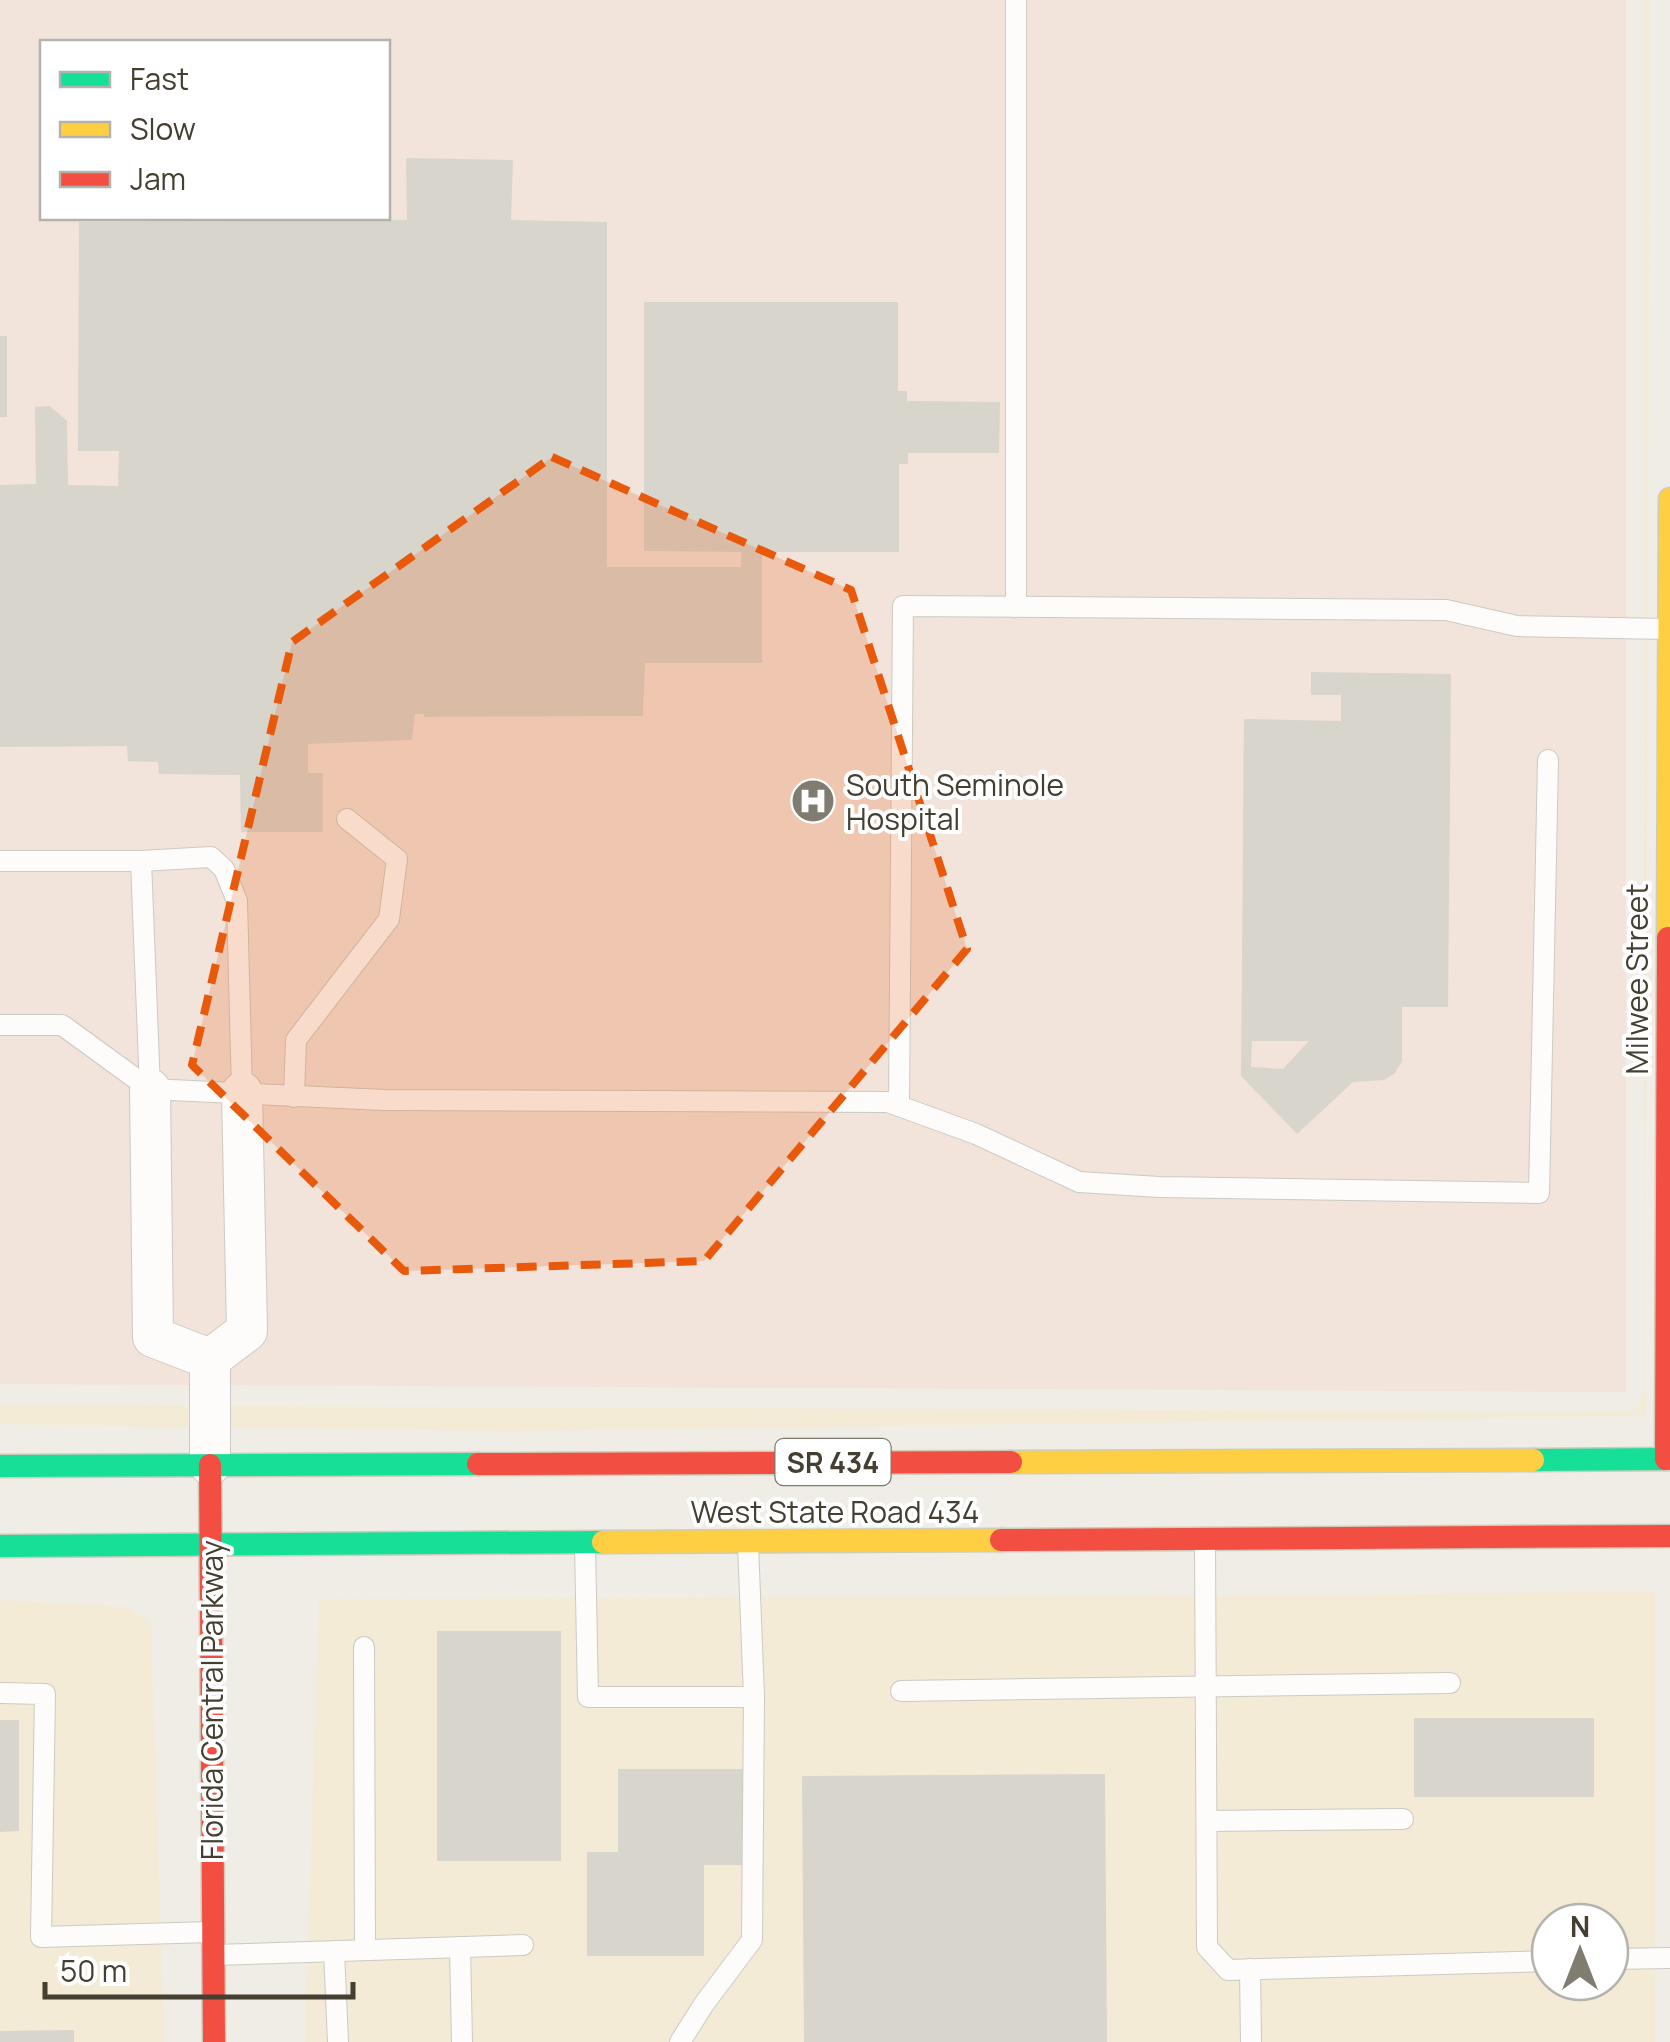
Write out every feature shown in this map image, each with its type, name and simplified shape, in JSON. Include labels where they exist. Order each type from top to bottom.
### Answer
[{"type":"main road","name":"Milwee Street","points":[[1668,1459],[1670,499]]},
{"type":"main road","name":"West State Road 434","points":[[0,1466],[1668,1459]]},
{"type":"main road","points":[[1648,1484],[1668,1459]]},
{"type":"main road","name":"Florida Central Parkway","points":[[210,1465],[214,2042]]},
{"type":"main road","points":[[1550,1537],[1604,1514]]},
{"type":"main road","name":"West State Road 434","points":[[0,1546],[1670,1536]]},
{"type":"street","points":[[150,1088],[153,1338],[210,1358],[247,1330],[242,1092]]},
{"type":"street","name":"Florida Central Parkway","points":[[210,1358],[210,1465]]},
{"type":"lane","points":[[1016,0],[1016,607]]},
{"type":"lane","points":[[899,1106],[902,606],[1446,610],[1517,626],[1669,628]]},
{"type":"lane","points":[[0,1024],[62,1024],[150,1088],[294,1098],[888,1102],[976,1134],[1078,1182],[1158,1188],[1539,1193],[1548,760]]},
{"type":"lane","points":[[294,1098],[296,1040],[389,919],[396,859],[347,819]]},
{"type":"lane","points":[[0,860],[141,861],[211,857],[224,869],[237,900],[242,1092]]},
{"type":"lane","points":[[141,861],[150,1088]]},
{"type":"lane","points":[[1206,1538],[1207,1947],[1228,1970],[1530,1962]]},
{"type":"lane","points":[[585,1542],[588,1697],[754,1696]]},
{"type":"lane","points":[[680,2042],[752,1940],[754,1696],[748,1542]]},
{"type":"lane","points":[[364,1647],[365,1950]]},
{"type":"lane","points":[[901,1691],[1450,1683]]},
{"type":"lane","points":[[0,1693],[45,1694],[41,1937],[334,1951],[523,1945]]},
{"type":"lane","points":[[1206,1821],[1403,1818]]},
{"type":"lane","points":[[460,1947],[462,2042]]},
{"type":"lane","points":[[334,1951],[338,2042]]},
{"type":"lane","points":[[1630,1959],[1670,1958]]},
{"type":"lane","points":[[1250,1969],[1251,2042]]},
{"type":"highlighted area","points":[[552,457],[851,590],[967,949],[704,1261],[404,1271],[192,1065],[292,642]]},
{"type":"shaded area","name":"South Seminole Hospital","points":[[0,0],[1626,0],[1626,1392],[0,1384]]},
{"type":"shaded area","points":[[1644,0],[1650,0],[1645,1416],[500,1431],[230,1427],[230,1406],[1626,1412],[1637,1409],[1644,1392]]},
{"type":"shaded area","points":[[0,1405],[188,1406],[188,1427],[0,1424]]},
{"type":"shaded area","points":[[1655,1591],[1655,2042],[305,2042],[319,1599]]},
{"type":"shaded area","points":[[0,1600],[126,1607],[151,1623],[164,2042],[0,2042]]},
{"type":"building","points":[[406,158],[513,160],[511,220],[607,222],[607,567],[741,567],[741,552],[644,551],[644,302],[898,302],[898,391],[907,391],[907,401],[1000,402],[999,453],[908,453],[908,464],[899,464],[899,552],[762,552],[762,663],[645,663],[643,716],[415,714],[412,740],[308,744],[308,773],[323,773],[323,832],[241,832],[240,775],[159,774],[158,762],[128,761],[127,746],[0,747],[0,485],[36,484],[35,407],[50,406],[67,421],[68,485],[118,486],[119,451],[78,451],[79,222],[407,220]]},
{"type":"building","points":[[0,336],[7,336],[7,417],[0,417]]},
{"type":"building","points":[[1311,672],[1451,674],[1448,1007],[1402,1007],[1402,1061],[1395,1073],[1384,1080],[1353,1082],[1297,1134],[1241,1076],[1244,719],[1341,721],[1341,695],[1311,695]],"holes":[[[1252,1041],[1309,1041],[1283,1069],[1251,1067]]]},
{"type":"building","points":[[437,1631],[561,1631],[561,1861],[437,1861]]},
{"type":"building","points":[[1414,1718],[1594,1718],[1594,1797],[1414,1797]]},
{"type":"building","points":[[0,1720],[19,1720],[19,1831],[0,1832]]},
{"type":"building","points":[[618,1769],[745,1769],[745,1865],[704,1865],[704,1956],[587,1956],[587,1852],[618,1852]]},
{"type":"building","points":[[1105,1774],[1107,2042],[804,2042],[802,1776]]},
{"type":"building","points":[[74,2030],[74,2042],[0,2042],[0,2031]]},
{"type":"traffic: fast","points":[[1533,1460],[1670,1459]]},
{"type":"traffic: fast","points":[[0,1466],[478,1464]]},
{"type":"traffic: fast","points":[[0,1546],[603,1542]]},
{"type":"traffic: slow","points":[[1668,938],[1670,499]]},
{"type":"traffic: slow","points":[[1011,1462],[1533,1460]]},
{"type":"traffic: slow","points":[[603,1542],[1001,1540]]},
{"type":"traffic: jam","points":[[1666,1459],[1668,938]]},
{"type":"traffic: jam","points":[[478,1464],[1011,1462]]},
{"type":"traffic: jam","points":[[210,1465],[214,2042]]},
{"type":"traffic: jam","points":[[1001,1540],[1670,1536]]},
{"type":"place","name":"South Seminole Hospital","points":[[813,801]]}]
